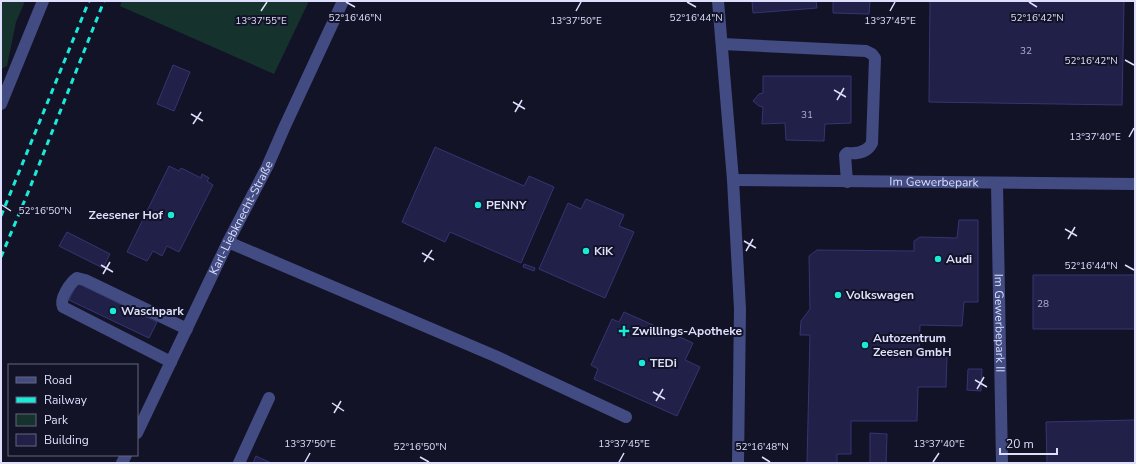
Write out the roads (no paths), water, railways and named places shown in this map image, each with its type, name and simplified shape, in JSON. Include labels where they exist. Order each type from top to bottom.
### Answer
[{"type":"street","points":[[1,104],[43,1]]},
{"type":"street","name":"Karl-Liebknecht-Straße","points":[[138,431],[228,242],[267,167],[343,1]]},
{"type":"street","points":[[718,1],[733,180],[740,309],[738,463]]},
{"type":"street","points":[[722,44],[866,51],[872,54],[875,58],[872,143],[870,148],[859,154],[847,153],[845,155],[846,182]]},
{"type":"street","name":"Im Gewerbepark","points":[[733,180],[997,184],[1135,184]]},
{"type":"street","name":"Im Gewerbepark II","points":[[997,184],[1002,463]]},
{"type":"street","points":[[228,242],[495,356],[626,417]]},
{"type":"street","points":[[171,362],[63,307],[62,299],[72,281],[77,278],[85,280],[186,329]]},
{"type":"street","points":[[239,463],[269,398]]},
{"type":"railway","points":[[1,216],[89,1]]},
{"type":"railway","points":[[1,257],[104,1]]},
{"type":"place","name":"PENNY","points":[[478,205]]},
{"type":"place","name":"Zeesener Hof","points":[[171,215]]},
{"type":"place","name":"KiK","points":[[586,251]]},
{"type":"place","name":"Audi","points":[[938,259]]},
{"type":"place","name":"Volkswagen","points":[[838,295]]},
{"type":"place","name":"Waschpark","points":[[113,311]]},
{"type":"place","name":"Zwillings-Apotheke","points":[[624,331]]},
{"type":"place","name":"Autozentrum Zeesen GmbH","points":[[865,345]]},
{"type":"place","name":"TEDi","points":[[642,363]]}]
